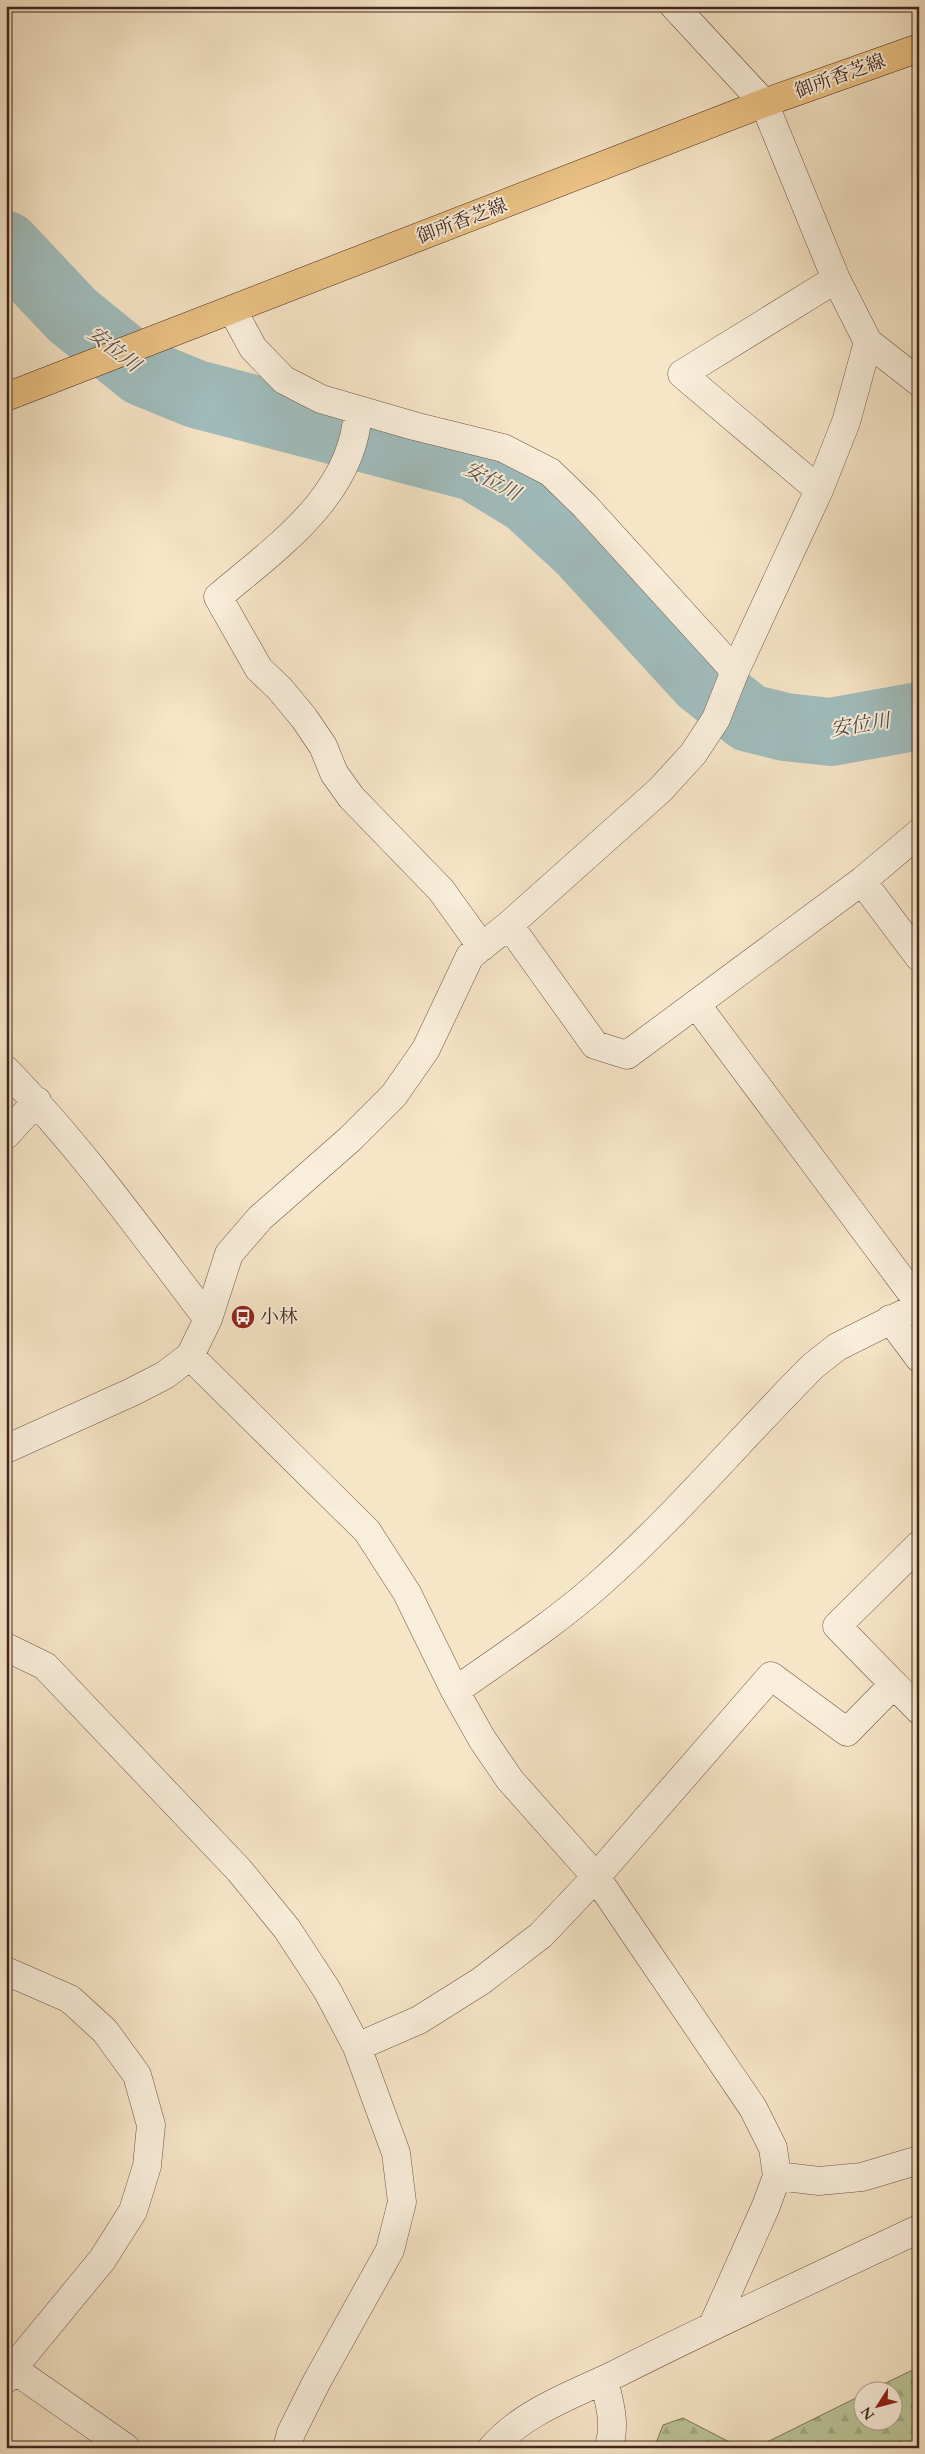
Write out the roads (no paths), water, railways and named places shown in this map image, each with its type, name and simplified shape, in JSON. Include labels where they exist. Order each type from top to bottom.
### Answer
[{"type":"main road","name":"御所香芝線","points":[[6,398],[80,371],[764,103],[919,48]]},
{"type":"street","points":[[674,6],[764,103],[836,279],[868,342],[919,382]]},
{"type":"street","points":[[819,490],[682,374],[836,279]]},
{"type":"street","points":[[233,311],[253,348],[284,380],[321,399],[358,417],[503,448],[550,472],[585,506],[735,671]]},
{"type":"street","points":[[6,1449],[132,1392],[165,1375],[190,1356],[208,1319],[229,1254],[260,1218],[350,1139],[394,1095],[426,1049],[470,956],[508,925],[660,790],[693,754],[716,719],[735,671],[819,490],[846,422],[868,342]]},
{"type":"street","points":[[358,417],[346,462],[327,496],[299,528],[218,597],[259,669],[280,689],[304,718],[323,746],[334,773],[351,797],[441,890],[482,947]]},
{"type":"street","points":[[508,925],[595,1045],[627,1055],[862,881],[919,833]]},
{"type":"street","points":[[862,881],[919,957]]},
{"type":"street","points":[[455,1691],[534,1635],[597,1586],[649,1538],[813,1366],[837,1347],[919,1305],[696,1004]]},
{"type":"street","points":[[6,1070],[37,1101],[92,1166],[208,1319]]},
{"type":"street","points":[[6,1135],[37,1101]]},
{"type":"street","points":[[890,1319],[919,1358]]},
{"type":"street","points":[[190,1356],[367,1531],[407,1593],[455,1691],[482,1739],[510,1780],[596,1877],[753,2108],[773,2148],[777,2176],[766,2206],[712,2325]]},
{"type":"street","points":[[919,1545],[837,1626],[919,1710]]},
{"type":"street","points":[[6,1647],[45,1666],[239,1870],[287,1929],[326,1990],[357,2047],[396,2152],[402,2202],[390,2250],[316,2383],[291,2433],[287,2448]]},
{"type":"street","points":[[357,2047],[419,2020],[481,1981],[541,1935],[596,1877],[772,1676],[847,1732],[894,1684]]},
{"type":"street","points":[[6,1971],[70,1999],[105,2031],[136,2074],[151,2125],[147,2166],[133,2211],[102,2260],[8,2370],[126,2448]]},
{"type":"street","points":[[777,2176],[819,2181],[862,2177],[919,2160]]},
{"type":"street","points":[[492,2448],[503,2435],[539,2412],[712,2325],[919,2228]]},
{"type":"street","points":[[604,2380],[611,2413],[611,2440],[608,2448]]},
{"type":"waterway","name":"安位川","points":[[6,245],[72,315],[142,372],[196,394],[474,467],[528,500],[582,550],[702,681],[749,718],[785,727],[831,732],[919,716]]},
{"type":"place","name":"小林","points":[[243,1317]]}]
